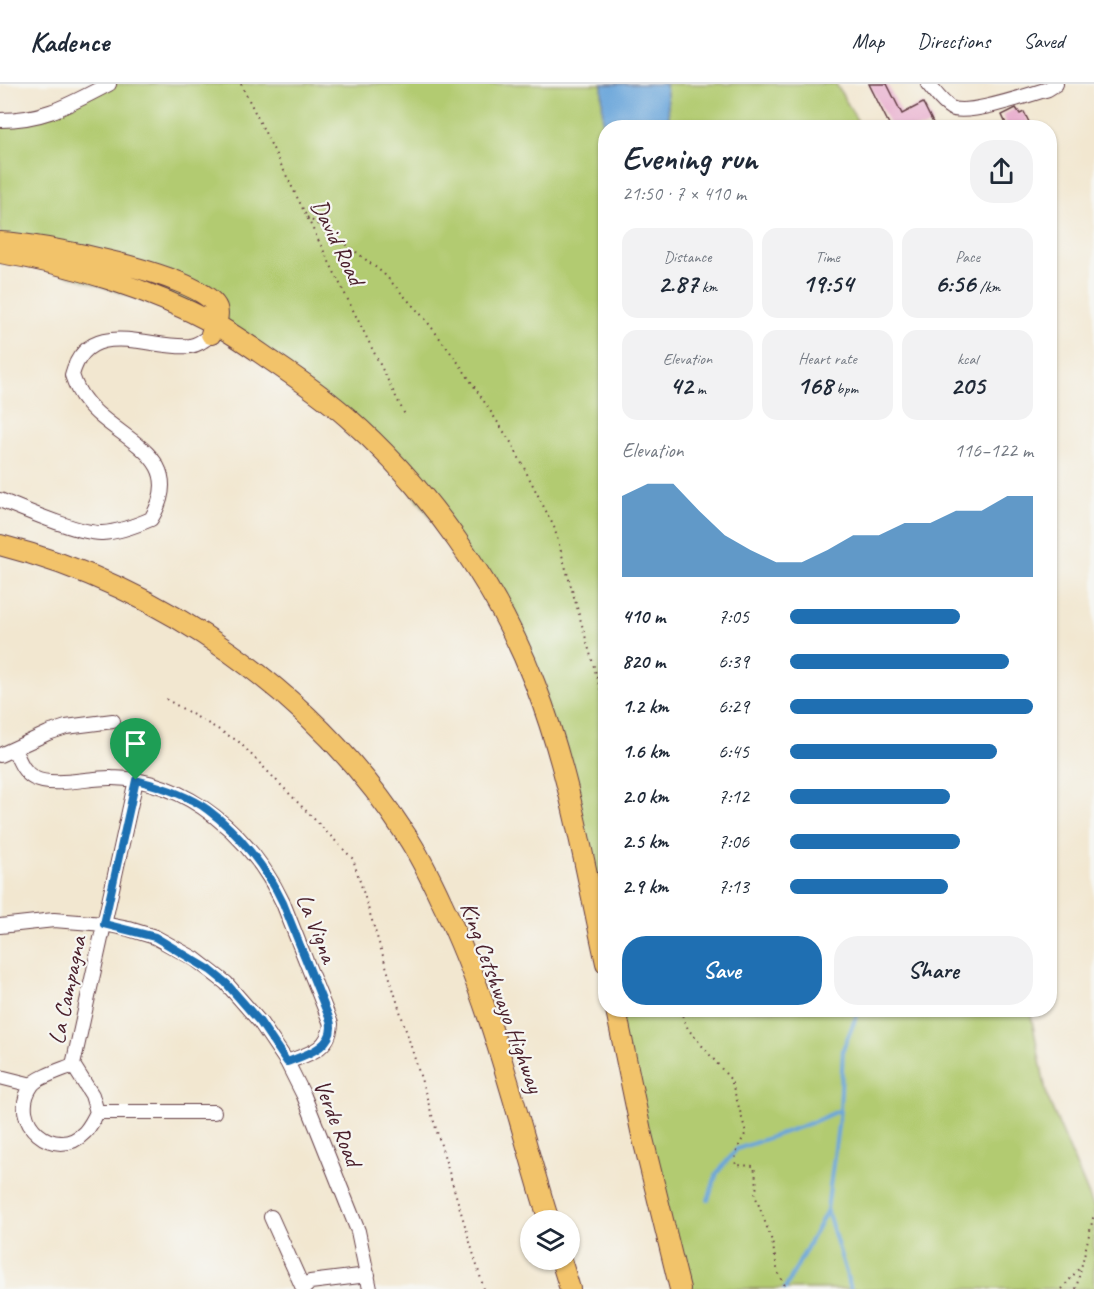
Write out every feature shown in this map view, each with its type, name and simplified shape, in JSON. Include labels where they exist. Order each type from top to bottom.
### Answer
[{"type":"highway","points":[[0,242],[54,248],[117,262],[189,288],[211,300],[218,309],[213,330]]},
{"type":"highway","points":[[0,253],[80,271],[155,297],[296,377],[347,417],[414,485],[449,530],[487,588],[535,682],[554,737],[598,928]]},
{"type":"highway","name":"King Cetshwayo Highway","points":[[0,545],[97,578],[133,594],[194,628],[281,692],[316,724],[356,769],[408,837],[444,905],[489,1020],[546,1210]]},
{"type":"highway","points":[[617,1017],[641,1131],[680,1289]]},
{"type":"highway","points":[[673,1262],[691,1289]]},
{"type":"highway","points":[[564,1270],[570,1289]]},
{"type":"street","points":[[0,120],[30,119],[51,113],[109,84]]},
{"type":"street","points":[[928,84],[951,108],[966,111],[1033,93],[1056,84]]},
{"type":"street","points":[[0,500],[65,524],[99,533],[122,530],[151,519],[162,496],[162,482],[158,467],[149,454],[85,402],[72,375],[75,365],[83,353],[93,346],[111,340],[134,339],[187,346],[198,344],[213,330]]},
{"type":"street","points":[[0,755],[66,727],[112,721]]},
{"type":"street","name":"La Vigna","points":[[14,748],[24,769],[35,778],[54,782],[111,778],[136,780],[192,801],[208,810],[256,859],[276,889],[331,1024],[329,1037],[325,1044],[287,1062]]},
{"type":"street","name":"La Campagna","points":[[97,1112],[92,1095],[74,1065],[136,780]]},
{"type":"street","name":"Verde Road","points":[[0,926],[54,920],[104,924],[155,937],[210,970],[226,983],[260,1022],[287,1062],[304,1096],[358,1231],[370,1289]]},
{"type":"street","name":"La Campagna","points":[[32,1085],[38,1080],[74,1065]]},
{"type":"street","points":[[0,1077],[32,1085],[24,1106],[27,1122],[44,1139],[62,1142],[77,1138],[85,1132],[97,1112],[214,1112]]},
{"type":"street","points":[[271,1216],[303,1289],[310,1282],[368,1275]]},
{"type":"path","name":"David Road","points":[[241,84],[405,415]]},
{"type":"path","points":[[307,217],[384,274],[426,320],[460,365],[512,444],[554,526],[598,681]]},
{"type":"path","points":[[166,699],[238,741],[352,859],[484,1289]]},
{"type":"path","points":[[683,1017],[687,1029],[731,1080],[746,1132],[737,1149],[734,1163],[754,1166],[757,1185],[755,1195],[772,1241],[778,1273],[787,1289]]},
{"type":"path","points":[[1076,1289],[1094,1214]]},
{"type":"path","points":[[1062,1289],[1082,1266]]},
{"type":"green space","points":[[109,84],[836,84],[857,120],[598,120],[598,927],[571,805],[502,614],[381,450],[216,324],[0,253],[0,120],[11,120]]},
{"type":"green space","points":[[618,1017],[1031,1017],[1047,1096],[1094,1208],[1094,1289],[680,1289]]},
{"type":"water","points":[[602,84],[666,84],[669,120],[603,120]]},
{"type":"building","points":[[869,84],[887,84],[902,114],[923,103],[932,120],[887,120]]},
{"type":"building","points":[[1016,108],[1020,114],[1024,112],[1028,120],[1004,120],[1002,115]]},
{"type":"waterway","points":[[851,1289],[827,1210],[840,1110],[843,1049],[856,1017]]},
{"type":"waterway","points":[[708,1200],[717,1173],[737,1149],[811,1123],[840,1110]]},
{"type":"waterway","points":[[785,1289],[827,1210]]},
{"type":"route","points":[[136,780],[192,801],[208,810],[222,821],[256,859],[283,903],[330,1020],[331,1030],[323,1045],[287,1062],[260,1022],[226,983],[210,970],[155,937],[104,924],[136,780]]}]
